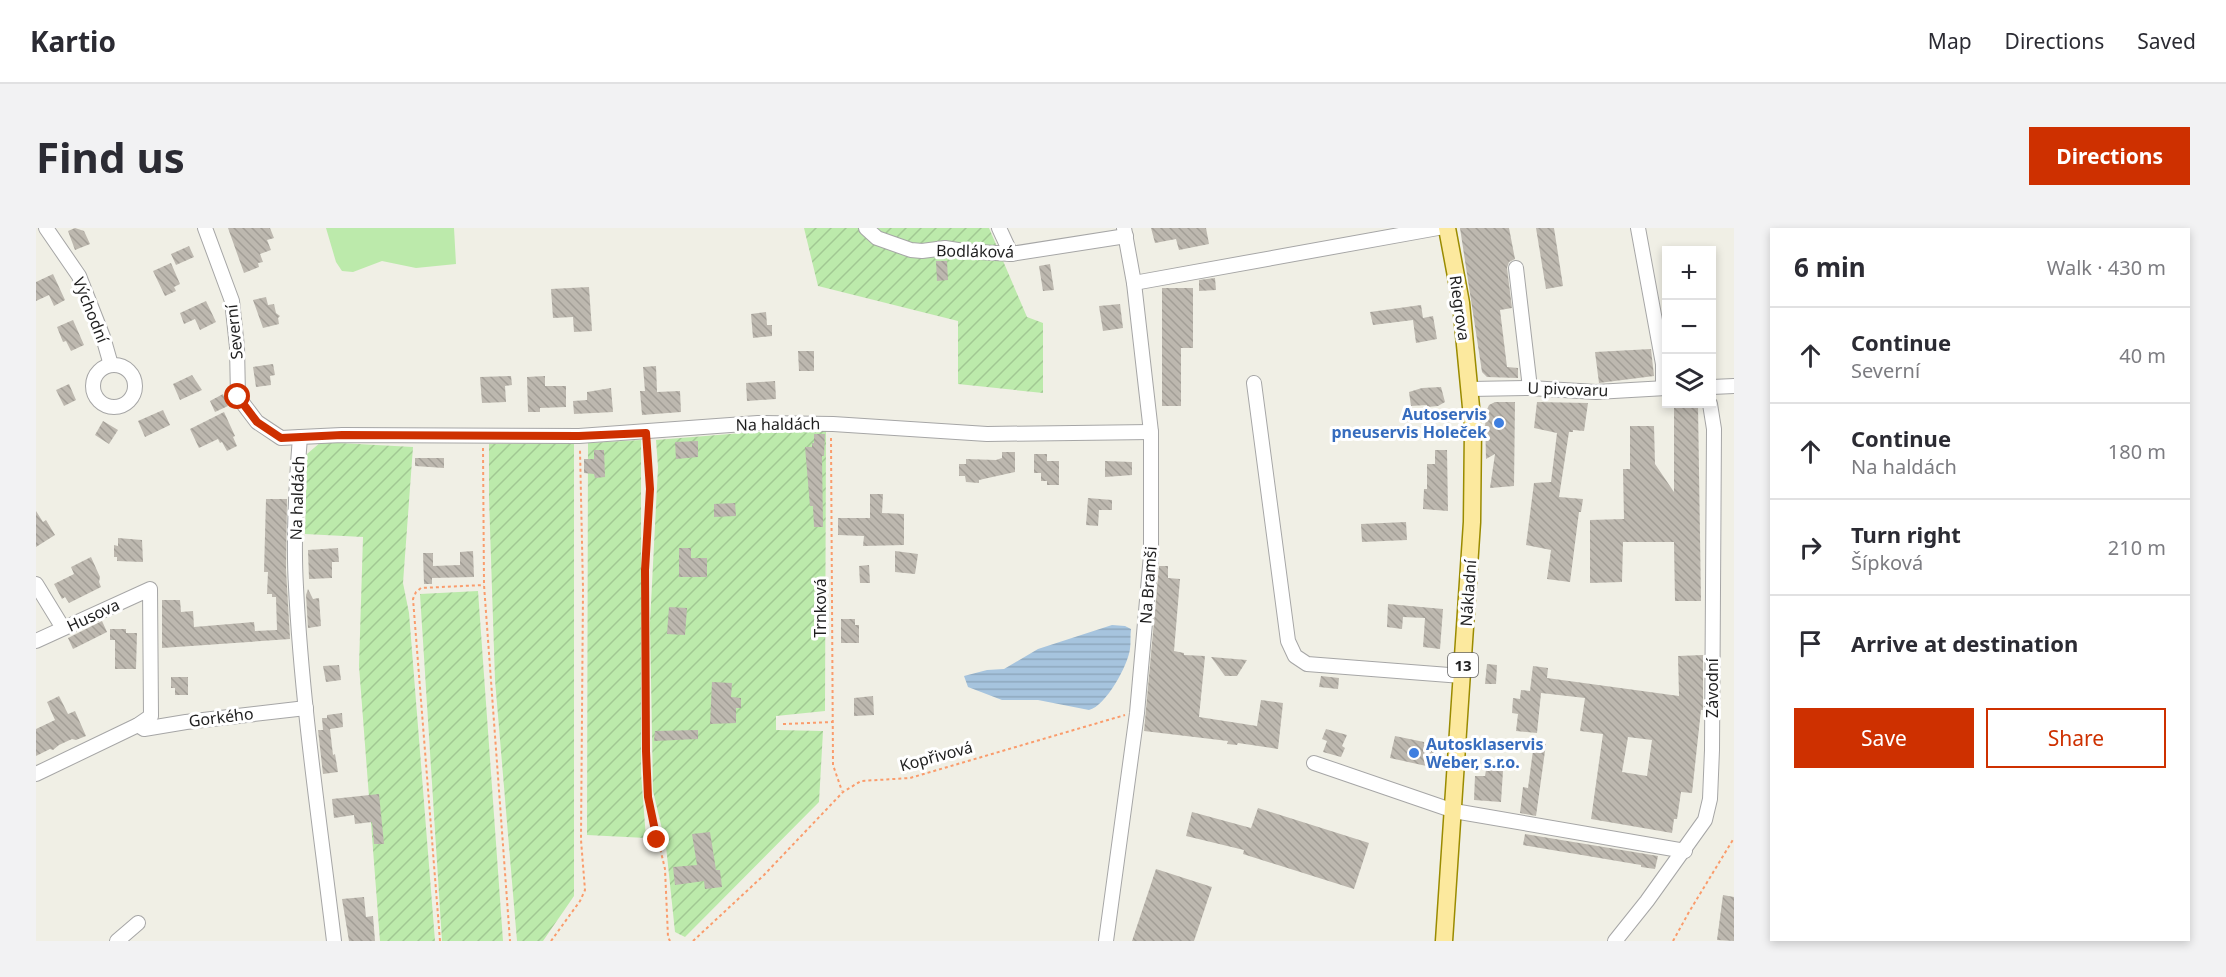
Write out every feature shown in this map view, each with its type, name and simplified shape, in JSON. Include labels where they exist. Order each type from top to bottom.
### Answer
[{"type":"main road","name":"Riegrova","points":[[1447,228],[1461,303],[1470,388]]},
{"type":"main road","name":"Nákladní","points":[[1444,941],[1472,522],[1473,428],[1470,388]]},
{"type":"street","name":"Východní","points":[[46,228],[79,276],[111,365]]},
{"type":"street","name":"Severní","points":[[205,228],[232,302],[237,347],[238,397],[257,422],[281,438],[300,437]]},
{"type":"street","name":"Bodláková","points":[[866,228],[877,238],[911,250],[945,248],[1011,254],[1125,232]]},
{"type":"street","points":[[999,228],[1011,254]]},
{"type":"street","points":[[1134,284],[1438,228]]},
{"type":"street","points":[[1638,228],[1662,359]]},
{"type":"street","name":"Na Bramši","points":[[1106,941],[1137,713],[1151,555],[1151,432],[1134,284],[1125,232]]},
{"type":"street","points":[[1516,268],[1530,388]]},
{"type":"street","points":[[1254,383],[1288,641],[1295,656],[1307,664],[1462,676]]},
{"type":"street","points":[[1716,387],[1734,386]]},
{"type":"street","name":"U pivovaru","points":[[1470,388],[1530,388],[1596,392],[1662,388]]},
{"type":"street","name":"Závodní","points":[[1615,941],[1705,820],[1710,799],[1714,441],[1710,408]]},
{"type":"street","name":"Na haldách","points":[[334,941],[306,708],[295,586],[295,498],[300,437],[342,435],[579,436],[646,433],[758,423],[833,423],[987,434],[1151,432]]},
{"type":"street","points":[[36,584],[63,628]]},
{"type":"street","name":"Husova","points":[[36,641],[150,589],[151,717],[138,725]]},
{"type":"street","name":"Gorkého","points":[[36,774],[138,725],[144,729],[306,708]]},
{"type":"street","points":[[1314,763],[1454,811],[1684,851]]},
{"type":"street","points":[[117,941],[138,923]]},
{"type":"path","name":"Trnková","points":[[833,423],[831,441],[833,765],[843,792]]},
{"type":"path","points":[[646,433],[650,489],[645,570],[648,797],[665,869],[670,941]]},
{"type":"path","points":[[483,436],[484,585],[510,941]]},
{"type":"path","points":[[551,941],[580,901],[585,890],[581,840],[583,589],[579,436]]},
{"type":"path","points":[[440,941],[413,599],[416,592],[422,588],[484,585]]},
{"type":"path","name":"Kopřivová","points":[[693,941],[764,875],[843,792],[861,781],[910,778],[1114,717],[1137,713]]},
{"type":"path","points":[[783,724],[833,722]]},
{"type":"path","points":[[1673,941],[1734,838]]},
{"type":"green space","points":[[326,228],[454,228],[456,264],[416,268],[382,261],[353,272],[342,271],[336,262]]},
{"type":"green space","points":[[804,228],[989,228],[1027,317],[1043,323],[1043,393],[958,384],[958,321],[818,286]]},
{"type":"green space","points":[[826,429],[825,711],[776,716],[776,730],[823,731],[819,802],[685,937],[675,932],[666,846],[653,791],[650,623],[658,467],[656,440],[779,430]]},
{"type":"green space","points":[[641,440],[641,773],[646,838],[587,835],[588,443]]},
{"type":"green space","points":[[321,442],[413,447],[403,583],[409,613],[435,941],[380,941],[359,666],[363,537],[305,534],[307,454]]},
{"type":"green space","points":[[574,443],[574,896],[543,941],[517,941],[495,680],[489,444]]},
{"type":"green space","points":[[478,591],[503,941],[442,941],[420,594]]},
{"type":"water","points":[[1112,625],[1131,629],[1130,646],[1121,674],[1109,693],[1096,707],[1089,710],[1038,700],[1002,700],[968,687],[964,676],[987,670],[1004,669],[1038,649]]},
{"type":"building","points":[[75,228],[84,231],[90,244],[75,250],[68,231]]},
{"type":"building","points":[[228,228],[270,228],[274,238],[267,240],[271,250],[260,254],[263,262],[258,263],[259,267],[244,273]]},
{"type":"building","points":[[1151,228],[1206,228],[1209,244],[1179,250],[1176,239],[1155,243]]},
{"type":"building","points":[[1460,228],[1509,228],[1515,259],[1509,262],[1507,268],[1512,308],[1500,310],[1507,367],[1518,368],[1518,378],[1487,377],[1482,372]]},
{"type":"building","points":[[1536,228],[1554,228],[1563,286],[1546,289]]},
{"type":"building","points":[[189,246],[194,257],[176,265],[171,254]]},
{"type":"building","points":[[936,261],[947,261],[948,280],[937,281]]},
{"type":"building","points":[[171,263],[180,284],[174,287],[176,291],[165,296],[153,271]]},
{"type":"building","points":[[1050,264],[1054,290],[1043,291],[1039,266]]},
{"type":"building","points":[[53,274],[65,300],[54,306],[49,295],[36,301],[36,282]]},
{"type":"building","points":[[1215,278],[1216,290],[1199,291],[1199,280]]},
{"type":"building","points":[[589,287],[592,331],[574,332],[573,317],[553,318],[551,289]]},
{"type":"building","points":[[1162,288],[1193,288],[1193,348],[1181,348],[1181,406],[1162,406]]},
{"type":"building","points":[[266,297],[268,305],[274,304],[276,313],[280,316],[279,324],[263,328],[253,300]]},
{"type":"building","points":[[206,301],[216,322],[200,330],[195,319],[184,324],[180,313]]},
{"type":"building","points":[[1120,304],[1123,328],[1103,331],[1099,306]]},
{"type":"building","points":[[1421,305],[1423,318],[1433,316],[1437,339],[1416,343],[1413,320],[1373,325],[1370,312]]},
{"type":"building","points":[[766,312],[767,325],[772,325],[772,336],[753,338],[751,314]]},
{"type":"building","points":[[73,320],[84,345],[71,351],[66,341],[63,342],[57,327]]},
{"type":"building","points":[[1651,349],[1654,376],[1599,383],[1595,352]]},
{"type":"building","points":[[798,351],[814,351],[814,371],[799,371]]},
{"type":"building","points":[[273,364],[275,375],[270,376],[271,385],[256,387],[253,367]]},
{"type":"building","points":[[656,366],[657,392],[680,391],[681,412],[642,415],[640,391],[645,391],[643,367]]},
{"type":"building","points":[[192,375],[202,390],[180,400],[173,384]]},
{"type":"building","points":[[511,376],[512,385],[505,386],[506,402],[482,403],[480,377]]},
{"type":"building","points":[[545,376],[545,386],[566,386],[566,407],[540,408],[540,412],[528,412],[527,377]]},
{"type":"building","points":[[775,381],[776,399],[747,401],[746,383]]},
{"type":"building","points":[[69,384],[76,400],[64,406],[56,390]]},
{"type":"building","points":[[1441,387],[1445,402],[1438,406],[1411,406],[1409,392],[1422,388]]},
{"type":"building","points":[[611,388],[613,412],[574,414],[573,401],[587,400],[587,392]]},
{"type":"building","points":[[223,394],[228,406],[215,412],[210,401]]},
{"type":"building","points":[[1495,402],[1515,402],[1514,486],[1490,488],[1495,454],[1486,459],[1485,414],[1489,405]]},
{"type":"building","points":[[1537,402],[1588,403],[1584,431],[1569,432],[1559,497],[1583,499],[1581,512],[1579,512],[1570,582],[1547,579],[1551,550],[1526,545],[1534,483],[1551,482],[1557,433],[1534,428]]},
{"type":"building","points":[[1674,408],[1698,408],[1701,601],[1675,601],[1674,542],[1623,542],[1622,582],[1590,583],[1590,520],[1624,519],[1623,469],[1630,469],[1630,426],[1654,426],[1655,464],[1674,492]]},
{"type":"building","points":[[163,410],[170,425],[145,437],[138,421]]},
{"type":"building","points":[[224,412],[237,446],[227,451],[218,439],[199,448],[190,429]]},
{"type":"building","points":[[103,421],[118,430],[109,444],[95,435]]},
{"type":"building","points":[[814,434],[825,434],[824,456],[822,456],[823,527],[814,527],[813,506],[810,506],[805,447],[812,447]]},
{"type":"building","points":[[698,441],[698,457],[676,459],[675,442]]},
{"type":"building","points":[[594,450],[604,450],[605,477],[595,478],[594,474],[584,473],[584,459],[594,459]]},
{"type":"building","points":[[1435,450],[1447,450],[1448,511],[1423,509],[1424,489],[1427,489],[1427,464],[1435,464]]},
{"type":"building","points":[[1002,452],[1015,452],[1015,472],[979,480],[979,483],[966,482],[965,476],[959,476],[959,464],[966,464],[966,459],[996,460],[1002,458]]},
{"type":"building","points":[[1034,454],[1047,454],[1047,461],[1059,461],[1059,485],[1047,485],[1047,481],[1041,481],[1041,473],[1034,473]]},
{"type":"building","points":[[415,458],[444,458],[444,468],[415,466]]},
{"type":"building","points":[[1105,461],[1132,462],[1132,475],[1105,477]]},
{"type":"building","points":[[870,494],[883,494],[882,513],[904,514],[904,545],[863,546],[864,536],[838,535],[838,518],[870,518]]},
{"type":"building","points":[[1088,498],[1112,500],[1112,510],[1099,510],[1098,526],[1086,525]]},
{"type":"building","points":[[266,499],[287,499],[286,569],[290,639],[162,648],[162,600],[180,600],[181,612],[193,611],[194,627],[254,622],[255,631],[277,630],[276,597],[267,594],[268,572],[264,572]]},
{"type":"building","points":[[735,503],[736,516],[714,517],[714,504]]},
{"type":"building","points":[[36,511],[43,522],[46,520],[55,535],[36,547]]},
{"type":"building","points":[[1406,522],[1407,540],[1362,542],[1361,524]]},
{"type":"building","points":[[118,538],[142,540],[143,562],[117,561],[117,557],[114,557],[114,545],[118,546]]},
{"type":"building","points":[[338,548],[339,562],[332,562],[332,578],[309,579],[308,550]]},
{"type":"building","points":[[679,548],[691,548],[691,558],[707,558],[707,577],[679,577]]},
{"type":"building","points":[[473,551],[474,577],[432,578],[432,584],[424,584],[423,553],[433,553],[433,566],[460,565],[460,552]]},
{"type":"building","points":[[895,551],[918,554],[915,574],[895,572]]},
{"type":"building","points":[[91,557],[100,577],[101,587],[69,603],[65,597],[62,599],[54,584],[74,574],[71,567]]},
{"type":"building","points":[[869,565],[870,583],[860,583],[859,566]]},
{"type":"building","points":[[1159,566],[1168,566],[1168,578],[1180,579],[1174,651],[1184,653],[1184,655],[1205,656],[1199,717],[1257,726],[1261,700],[1283,703],[1278,749],[1238,743],[1237,745],[1227,744],[1228,741],[1144,731]]},
{"type":"building","points":[[308,589],[313,599],[319,598],[321,626],[308,628],[306,595]]},
{"type":"building","points":[[1388,604],[1443,609],[1440,649],[1423,647],[1425,618],[1403,617],[1402,629],[1387,627]]},
{"type":"building","points":[[669,607],[687,608],[685,635],[667,634]]},
{"type":"building","points":[[841,619],[855,619],[855,625],[859,625],[859,643],[841,643]]},
{"type":"building","points":[[102,621],[107,632],[73,649],[68,638]]},
{"type":"building","points":[[110,629],[126,629],[126,633],[137,633],[136,669],[115,669],[115,640],[110,640]]},
{"type":"building","points":[[1703,655],[1703,710],[1701,710],[1692,793],[1681,792],[1677,819],[1674,819],[1672,833],[1591,819],[1603,734],[1580,731],[1585,698],[1541,693],[1537,733],[1516,731],[1518,714],[1512,713],[1513,698],[1520,699],[1521,690],[1530,691],[1533,666],[1548,668],[1547,678],[1679,696],[1678,656]],"holes":[[[1628,737],[1652,740],[1647,776],[1622,772]]]},
{"type":"building","points":[[1211,657],[1247,660],[1237,676],[1225,676]]},
{"type":"building","points":[[1487,664],[1497,665],[1496,684],[1485,684]]},
{"type":"building","points":[[339,665],[341,680],[326,682],[323,666]]},
{"type":"building","points":[[1321,676],[1339,678],[1338,689],[1319,687]]},
{"type":"building","points":[[171,677],[188,677],[188,695],[175,695],[175,688],[171,688]]},
{"type":"building","points":[[712,682],[732,683],[731,697],[741,698],[741,708],[736,708],[736,723],[710,724]]},
{"type":"building","points":[[59,696],[68,714],[75,711],[86,736],[76,740],[72,739],[53,750],[50,749],[36,756],[36,729],[55,720],[47,702]]},
{"type":"building","points":[[873,696],[874,715],[854,716],[854,698]]},
{"type":"building","points":[[342,713],[343,727],[330,729],[333,755],[335,754],[338,772],[323,774],[318,730],[323,730],[322,718]]},
{"type":"building","points":[[1326,729],[1347,735],[1342,746],[1345,748],[1341,757],[1323,752],[1327,741],[1322,739]]},
{"type":"building","points":[[698,730],[698,739],[654,741],[655,731]]},
{"type":"building","name":"Autosklaservis Weber, s.r.o.","points":[[1395,736],[1424,742],[1424,745],[1438,748],[1431,767],[1390,758]]},
{"type":"building","points":[[1534,743],[1546,744],[1536,816],[1520,813],[1523,787],[1528,788]]},
{"type":"building","points":[[1486,770],[1503,771],[1501,802],[1474,800],[1475,776],[1485,776]]},
{"type":"building","points":[[379,794],[384,844],[374,844],[372,822],[355,824],[354,815],[334,818],[332,799]]},
{"type":"building","points":[[1258,808],[1369,843],[1354,889],[1243,854],[1244,850],[1186,836],[1192,812],[1251,828]]},
{"type":"building","points":[[710,832],[716,870],[720,870],[722,887],[705,889],[704,881],[675,885],[673,867],[697,865],[692,834]]},
{"type":"building","points":[[1525,834],[1658,856],[1655,869],[1641,867],[1641,865],[1523,845]]},
{"type":"building","points":[[1156,869],[1212,887],[1194,941],[1132,941]]},
{"type":"building","points":[[1723,895],[1734,897],[1734,941],[1717,940]]},
{"type":"building","points":[[364,897],[366,917],[373,916],[375,941],[349,941],[342,899]]},
{"type":"place","name":"Autoservis pneuservis Holeček","points":[[1499,423]]},
{"type":"place","name":"Autosklaservis Weber, s.r.o.","points":[[1414,753]]},
{"type":"route","points":[[238,397],[257,422],[281,438],[342,435],[579,436],[646,433],[650,489],[645,570],[646,751],[648,797],[657,840]]}]
